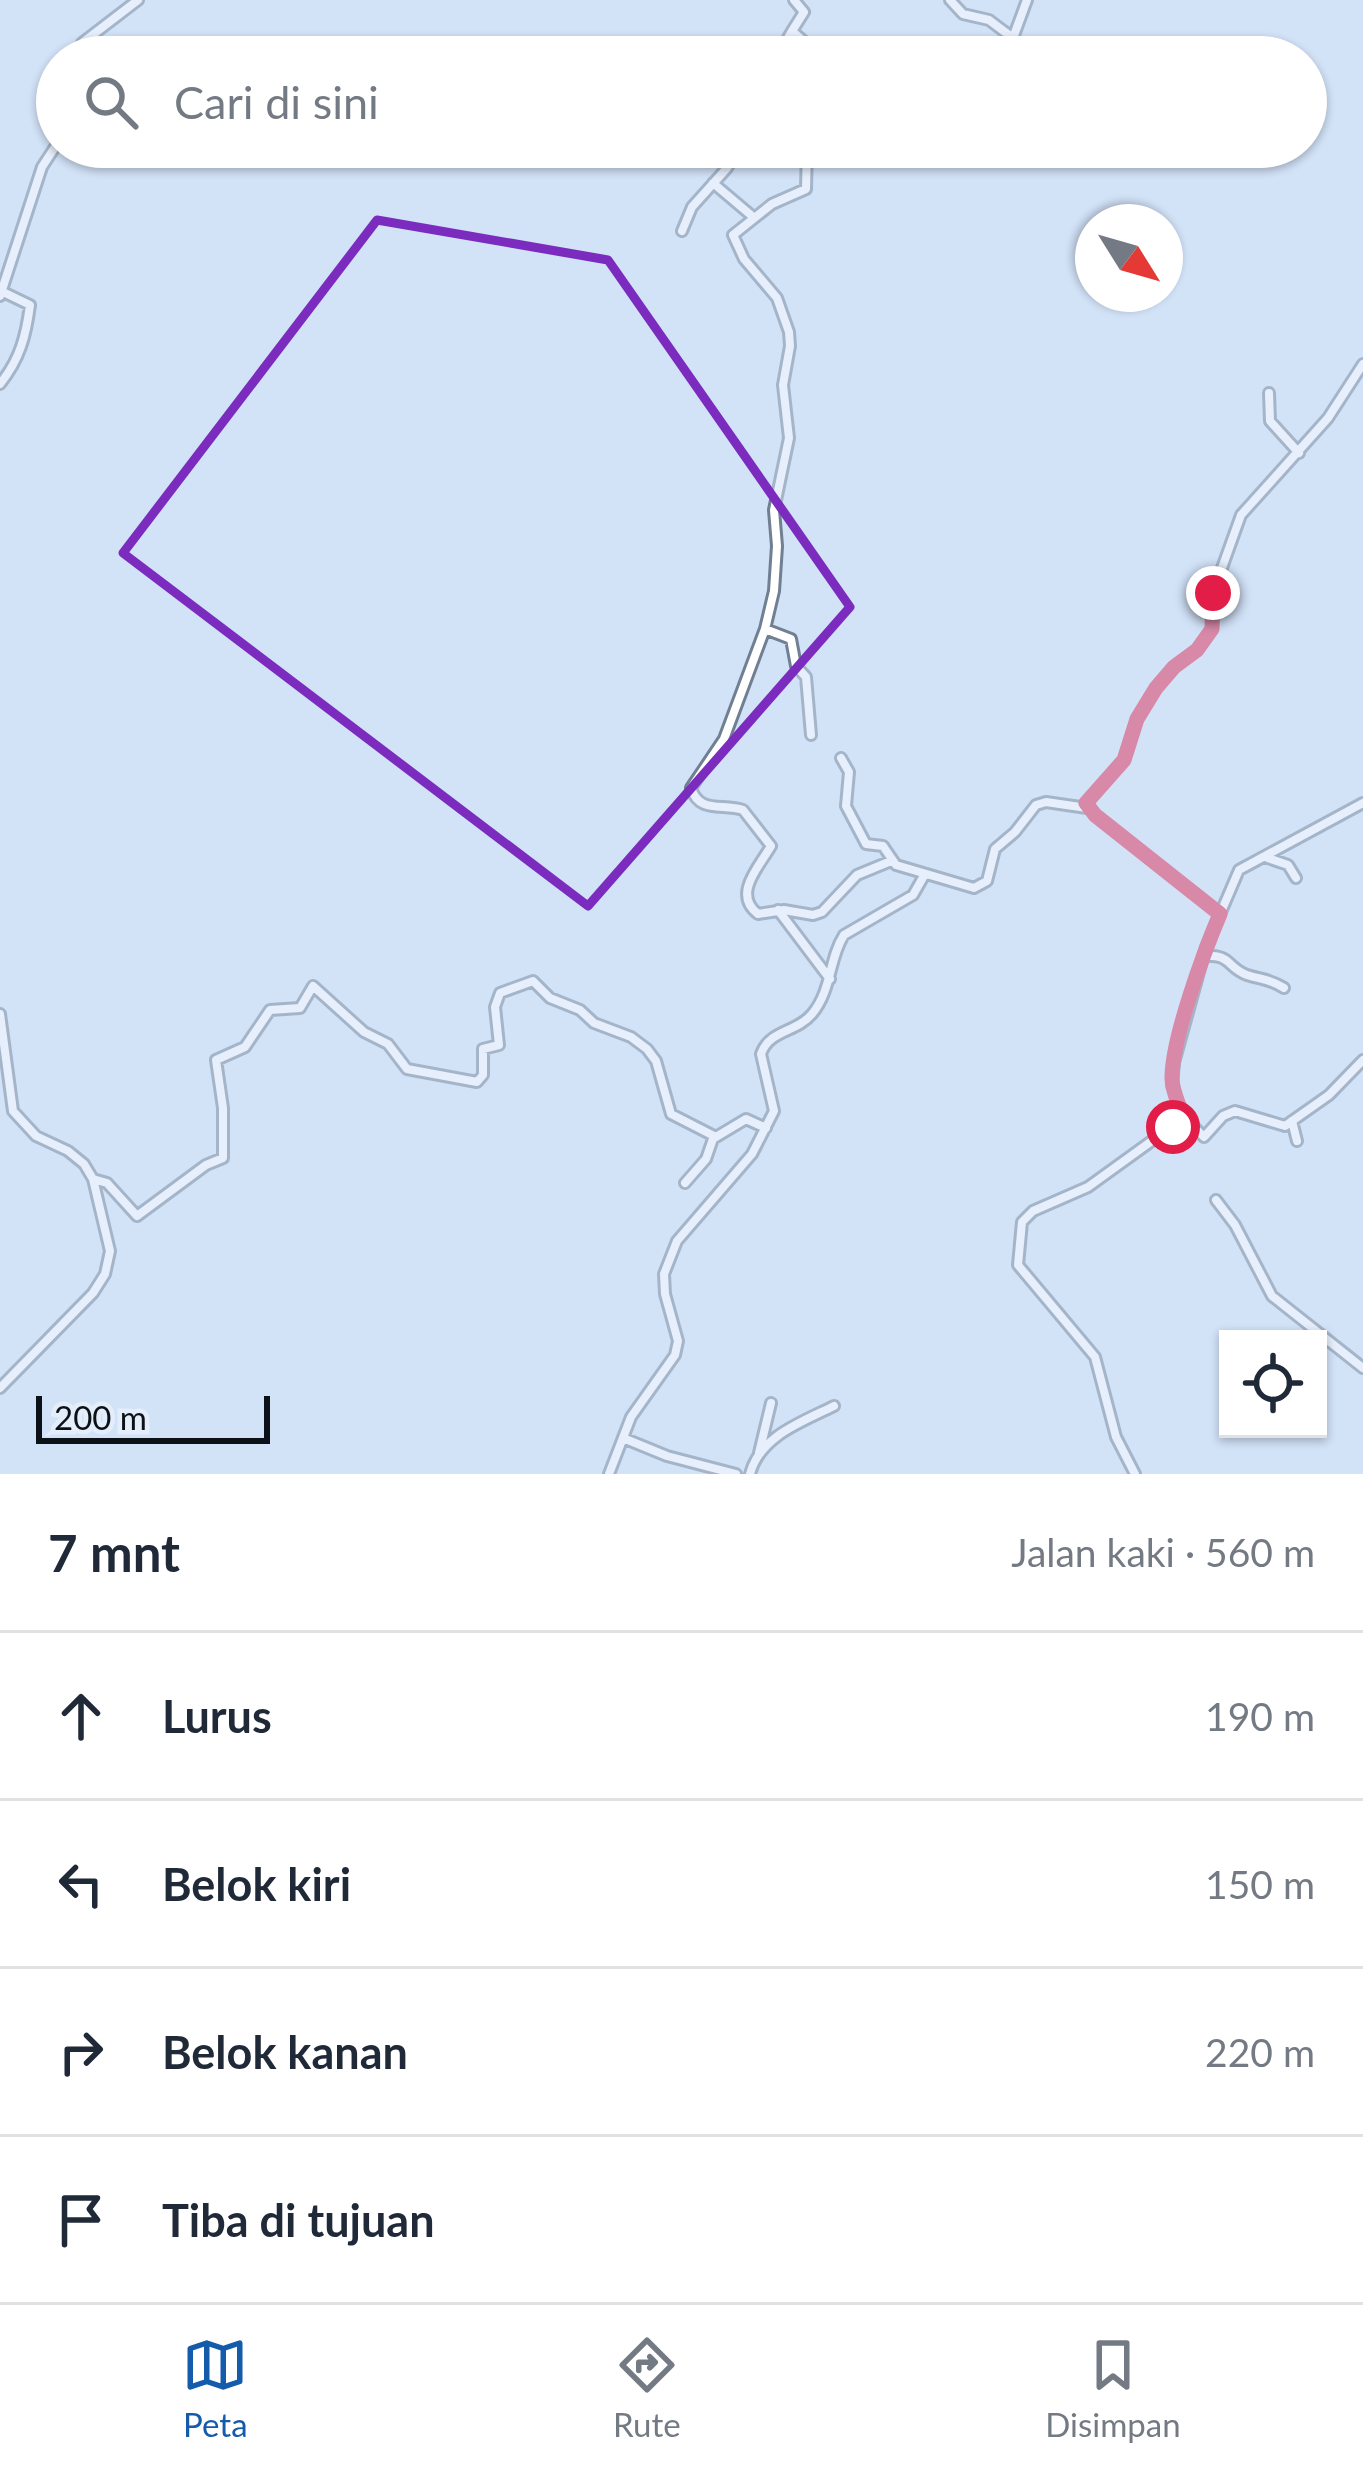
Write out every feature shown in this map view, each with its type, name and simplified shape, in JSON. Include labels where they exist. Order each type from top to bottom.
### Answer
[{"type":"street","points":[[89,36],[138,0]]},
{"type":"street","points":[[789,36],[804,12],[794,0]]},
{"type":"street","points":[[950,0],[963,14],[989,20],[1009,36]]},
{"type":"street","points":[[1013,36],[1027,0]]},
{"type":"street","points":[[792,31],[798,36]]},
{"type":"street","points":[[0,385],[17,361],[29,308],[27,301],[2,294],[42,168]]},
{"type":"street","points":[[682,231],[692,207],[724,168]]},
{"type":"street","points":[[806,168],[806,189],[734,230],[734,240],[777,298],[790,346],[783,385],[789,438],[772,518],[777,546],[765,629],[724,739],[692,788],[699,803],[743,810],[771,846],[746,893],[748,907],[763,916],[778,910],[822,912],[857,875],[891,861]]},
{"type":"street","points":[[713,183],[752,216]]},
{"type":"street","points":[[1087,808],[1090,794],[1124,760],[1137,719],[1156,688],[1212,629],[1213,593],[1241,515],[1328,418],[1363,364]]},
{"type":"street","points":[[1269,393],[1270,421],[1299,453]]},
{"type":"street","points":[[765,629],[791,640],[796,666],[806,677],[811,735]]},
{"type":"street","points":[[841,758],[849,772],[845,806],[866,844],[883,846],[891,861],[978,887],[987,881],[995,849],[1036,805],[1087,808],[1220,914]]},
{"type":"street","points":[[1363,803],[1239,870],[1203,956],[1172,1079],[1182,1115],[1204,1137],[1223,1116],[1235,1111],[1282,1126],[1329,1095],[1363,1060]]},
{"type":"street","points":[[1264,856],[1288,865],[1296,878]]},
{"type":"street","points":[[609,1474],[631,1417],[675,1354],[678,1341],[664,1274],[677,1240],[752,1154],[774,1111],[763,1047],[772,1036],[809,1017],[831,981],[844,934],[913,895],[925,874]]},
{"type":"street","points":[[778,910],[831,981]]},
{"type":"street","points":[[1203,956],[1224,956],[1244,974],[1262,976],[1284,988]]},
{"type":"street","points":[[93,1179],[107,1184],[137,1216],[206,1165],[223,1158],[224,1108],[214,1063],[245,1047],[272,1008],[300,1008],[313,986],[364,1032],[388,1044],[407,1069],[477,1082],[483,1075],[483,1049],[499,1045],[495,1007],[500,993],[533,981],[550,998],[580,1010],[594,1023],[637,1040],[656,1061],[671,1114],[714,1136],[722,1136],[746,1119],[766,1129]]},
{"type":"street","points":[[0,1014],[13,1111],[36,1136],[84,1164],[93,1179],[110,1251],[105,1274],[93,1293],[0,1388]]},
{"type":"street","points":[[1135,1474],[1116,1437],[1095,1357],[1021,1269],[1016,1255],[1022,1222],[1028,1215],[1088,1186],[1173,1127],[1182,1115]]},
{"type":"street","points":[[1292,1121],[1297,1141]]},
{"type":"street","points":[[685,1183],[707,1156],[714,1136]]},
{"type":"street","points":[[1216,1200],[1235,1225],[1272,1296],[1363,1368]]},
{"type":"street","points":[[750,1474],[771,1403]]},
{"type":"street","points":[[759,1453],[787,1429],[834,1406]]},
{"type":"street","points":[[623,1438],[667,1456],[736,1474]]},
{"type":"highlighted area","points":[[377,220],[608,260],[850,607],[588,906],[123,553]]},
{"type":"route","points":[[1173,1127],[1182,1115],[1172,1084],[1174,1064],[1195,981],[1220,914],[1086,803],[1124,760],[1137,719],[1156,688],[1212,629],[1213,593]]}]
